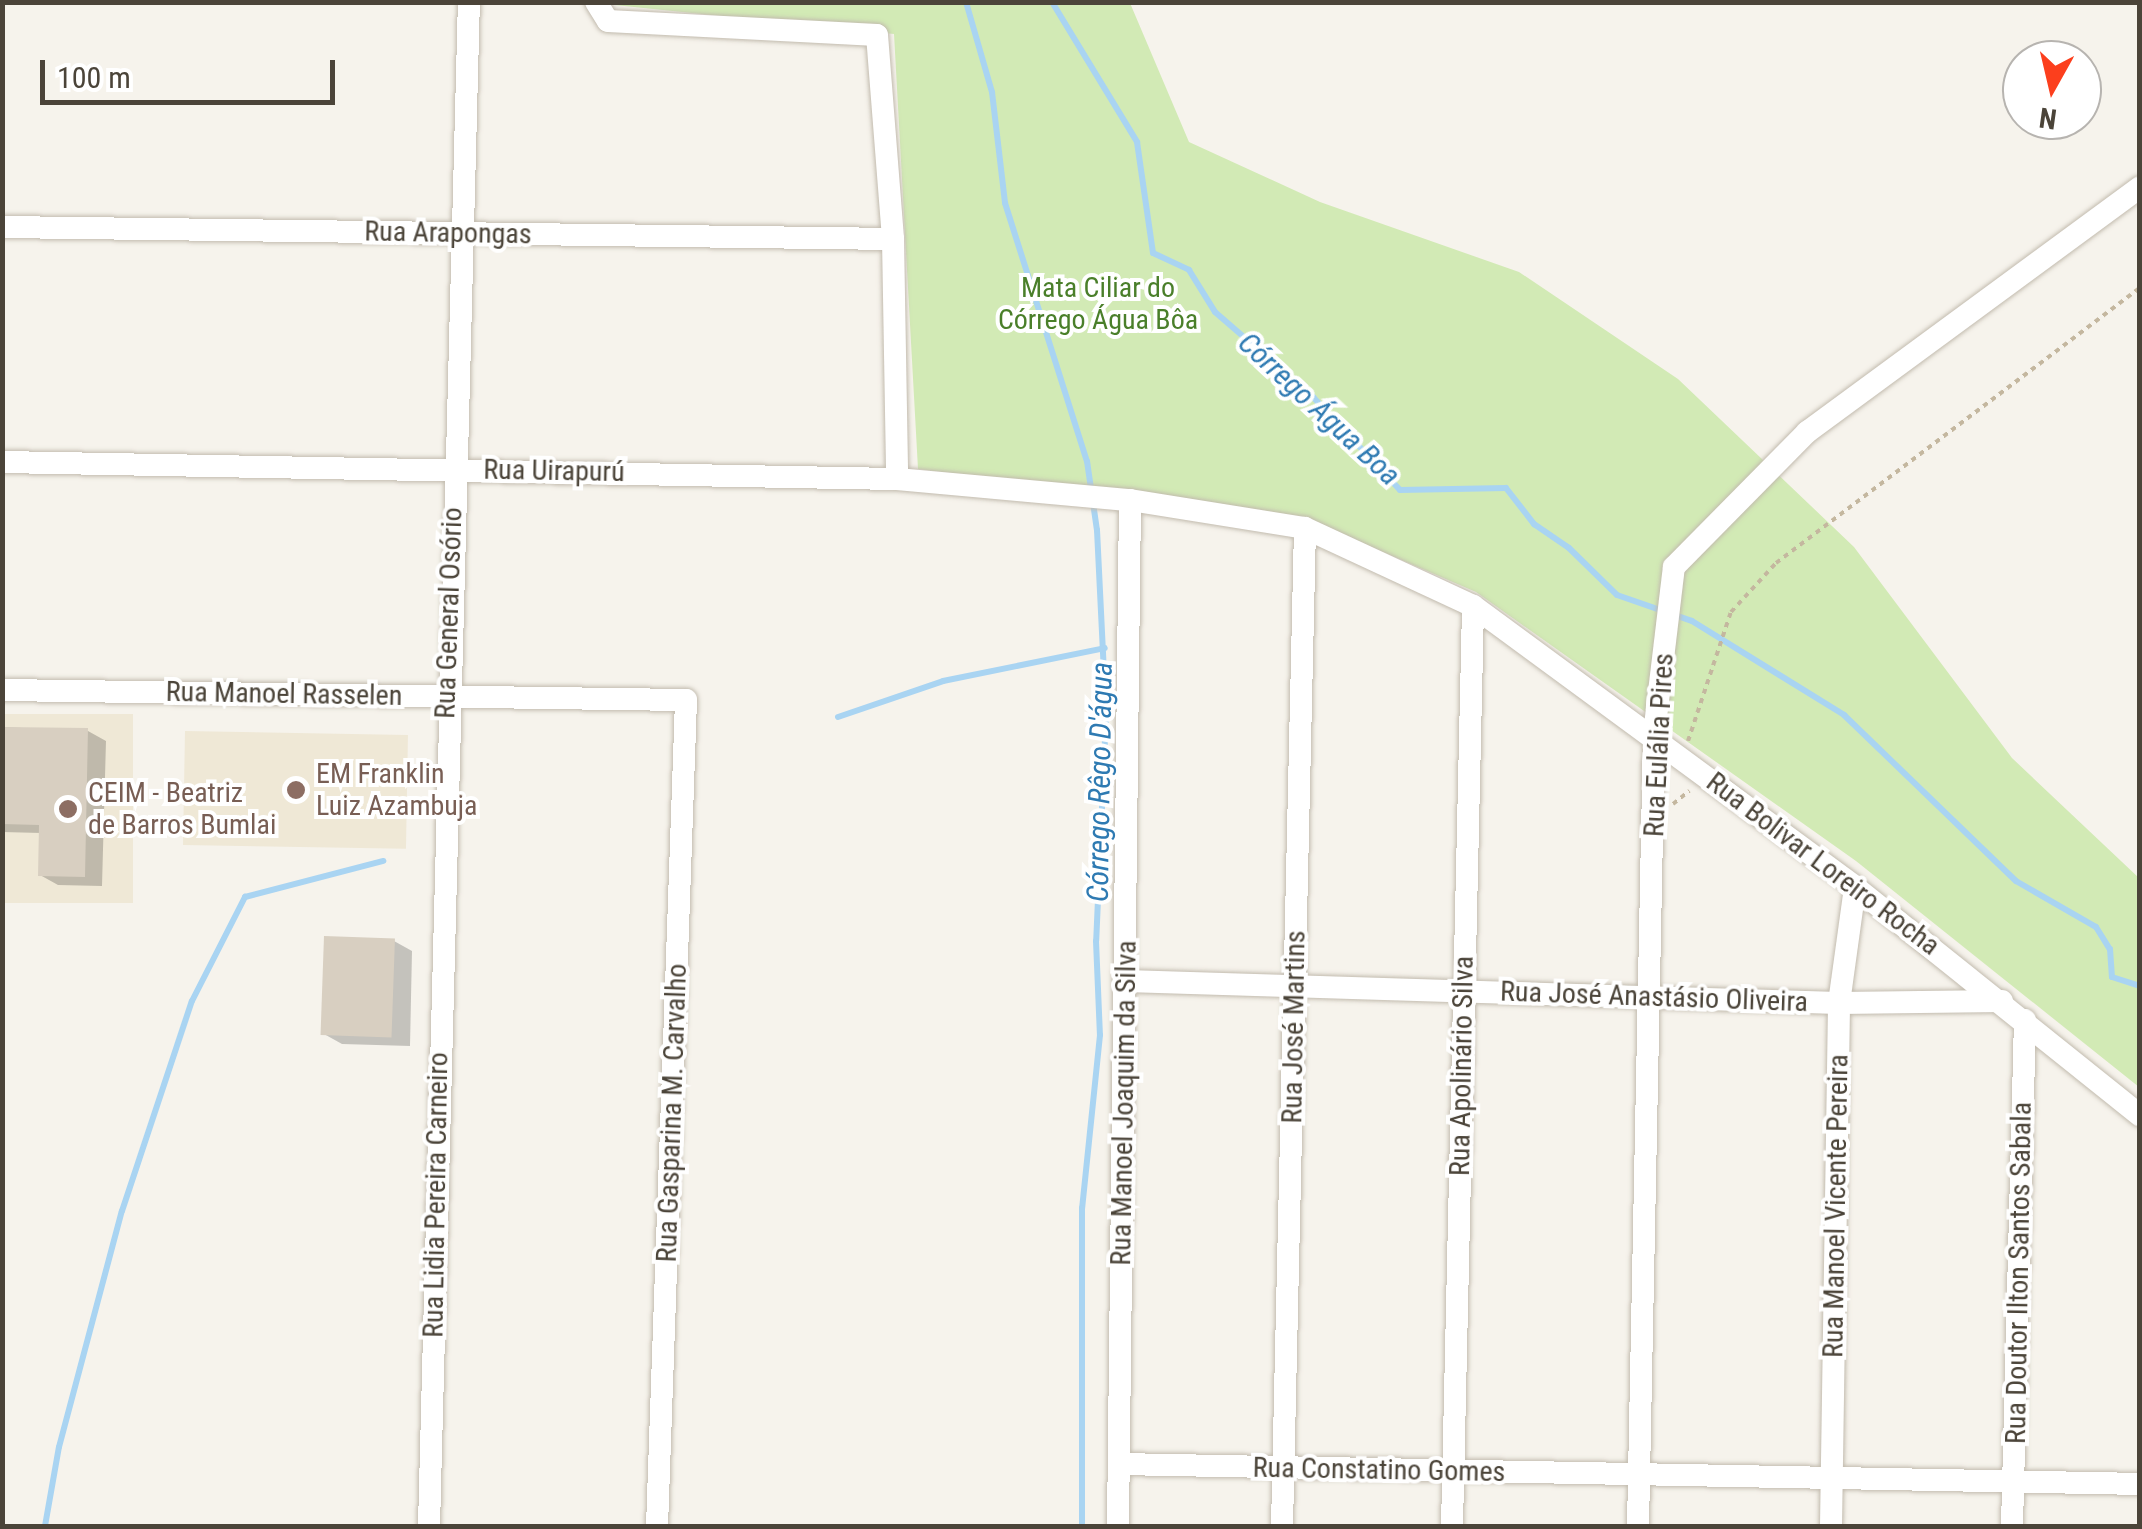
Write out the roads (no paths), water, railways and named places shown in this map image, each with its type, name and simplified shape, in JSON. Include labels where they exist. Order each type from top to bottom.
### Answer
[{"type":"street","name":"Rua General Osório","points":[[442,864],[469,2]]},
{"type":"street","points":[[596,2],[608,21],[876,35],[893,242],[897,479]]},
{"type":"street","name":"Rua Eulália Pires","points":[[1638,1526],[1654,734],[1674,568],[1807,432],[2140,187]]},
{"type":"street","name":"Rua Arapongas","points":[[2,227],[893,242]]},
{"type":"street","name":"Rua Uirapurú","points":[[2,462],[748,474],[897,479],[1104,497]]},
{"type":"street","name":"Rua Bolivar Loreiro Rocha","points":[[1104,497],[1305,528],[1474,606],[1654,734],[1855,887],[2140,1115]]},
{"type":"street","name":"Rua Manoel Joaquim da Silva","points":[[1118,1526],[1130,500]]},
{"type":"street","name":"Rua José Martins","points":[[1282,1526],[1305,528]]},
{"type":"street","name":"Rua Apolinário Silva","points":[[1452,1526],[1474,606]]},
{"type":"street","name":"Rua Manoel Rasselen","points":[[2,690],[686,700]]},
{"type":"street","name":"Rua Gasparina M. Carvalho","points":[[657,1526],[686,700]]},
{"type":"street","name":"Rua Lidia Pereira Carneiro","points":[[429,1526],[442,864]]},
{"type":"street","name":"Rua Manoel Vicente Pereira","points":[[1831,1526],[1840,1003],[1855,887]]},
{"type":"street","name":"Rua José Anastásio Oliveira","points":[[1126,981],[1840,1003],[2002,1001]]},
{"type":"street","name":"Rua Doutor Ilton Santos Sabala","points":[[2012,1526],[2025,1020]]},
{"type":"street","name":"Rua Constatino Gomes","points":[[1118,1464],[1832,1480]]},
{"type":"street","points":[[1832,1480],[2140,1484]]},
{"type":"waterway","name":"Córrego Rêgo D'água","points":[[966,2],[992,92],[1005,203],[1087,461],[1097,530],[1106,716],[1096,941],[1100,1035],[1082,1208],[1082,1526]]},
{"type":"waterway","name":"Córrego Água Boa","points":[[1052,2],[1137,142],[1153,253],[1189,270],[1215,312],[1313,397],[1400,490],[1506,488],[1534,524],[1569,548],[1617,595],[1692,621],[1844,715],[2016,881],[2096,927],[2110,949],[2112,977],[2140,986]]},
{"type":"waterway","points":[[838,717],[943,681],[1105,648]]},
{"type":"waterway","points":[[45,1526],[59,1447],[122,1211],[192,1001],[245,897],[383,861]]},
{"type":"place","name":"EM Franklin Luiz Azambuja","points":[[296,790]]},
{"type":"place","name":"CEIM - Beatriz de Barros Bumlai","points":[[68,809]]},
{"type":"park label","name":"Mata Ciliar do Córrego Água Bôa","points":[[1098,304]]}]
